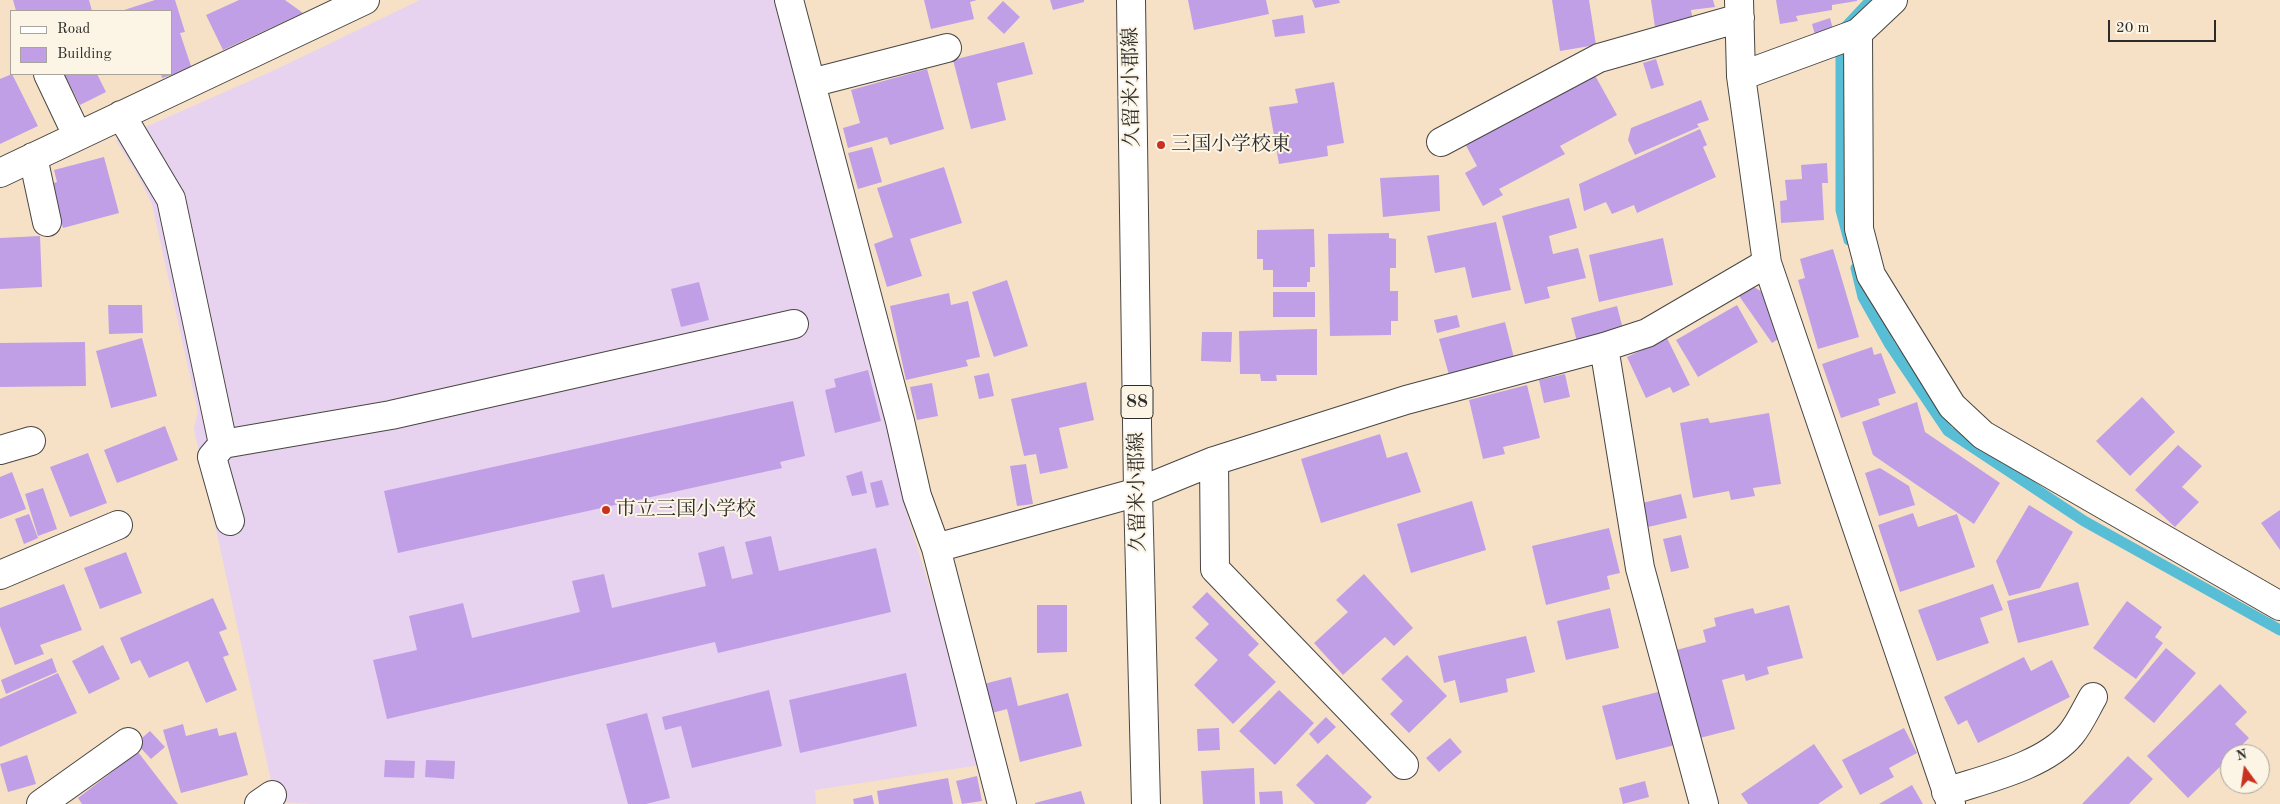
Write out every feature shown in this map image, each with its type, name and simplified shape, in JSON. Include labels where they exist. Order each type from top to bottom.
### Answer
[{"type":"street","points":[[0,173],[365,0]]},
{"type":"street","points":[[789,0],[900,421],[917,496],[936,548],[1002,804]]},
{"type":"street","name":"久留米小郡線","points":[[1130,0],[1138,492],[1146,804]]},
{"type":"street","points":[[1741,76],[1858,33],[1893,0]]},
{"type":"street","points":[[1441,142],[1599,58],[1739,9],[1741,76],[1767,263],[1949,798],[2017,768],[2056,748],[2072,733],[2093,697]]},
{"type":"street","points":[[1858,33],[1859,229],[1871,275],[1952,406],[1983,435],[2280,606]]},
{"type":"street","points":[[811,83],[947,48]]},
{"type":"street","points":[[48,75],[77,136]]},
{"type":"street","points":[[121,115],[171,199],[223,444]]},
{"type":"street","points":[[32,157],[46,222]]},
{"type":"street","points":[[936,548],[1138,492],[1214,461],[1406,400],[1647,333],[1767,263]]},
{"type":"street","points":[[230,521],[212,457],[223,444],[391,415],[794,324]]},
{"type":"street","points":[[1604,346],[1640,568],[1704,804]]},
{"type":"street","points":[[0,450],[31,441]]},
{"type":"street","points":[[1214,461],[1215,569],[1404,765]]},
{"type":"street","points":[[0,575],[118,525]]},
{"type":"street","points":[[41,804],[128,742]]},
{"type":"shaded area","points":[[420,0],[776,0],[878,372],[906,511],[953,664],[980,765],[815,790],[816,804],[313,804],[283,802],[272,785],[194,429],[198,412],[152,204],[141,181],[116,140],[277,69]]},
{"type":"building","points":[[13,0],[89,0],[92,10],[16,10]]},
{"type":"building","points":[[155,0],[175,0],[185,32],[180,33],[192,69],[172,75],[172,10],[124,10]]},
{"type":"building","points":[[239,0],[285,0],[303,13],[223,50],[206,15]]},
{"type":"building","points":[[924,0],[977,0],[970,2],[974,19],[931,29]]},
{"type":"building","points":[[1050,0],[1084,0],[1084,2],[1053,10]]},
{"type":"building","points":[[1188,0],[1266,0],[1269,14],[1194,30]]},
{"type":"building","points":[[1312,0],[1339,0],[1340,3],[1315,8]]},
{"type":"building","points":[[1552,0],[1589,0],[1596,45],[1560,51]]},
{"type":"building","points":[[1651,0],[1713,0],[1715,7],[1691,10],[1693,21],[1655,27]]},
{"type":"building","points":[[1776,0],[1857,1],[1832,5],[1832,10],[1796,16],[1798,21],[1780,24]]},
{"type":"building","points":[[1003,1],[1020,17],[1004,34],[987,18]]},
{"type":"building","points":[[1303,15],[1305,33],[1275,37],[1272,20]]},
{"type":"building","points":[[1830,18],[1833,29],[1815,35],[1812,24]]},
{"type":"building","points":[[1024,42],[1033,74],[997,83],[1006,120],[971,129],[953,60]]},
{"type":"building","points":[[1656,59],[1664,85],[1651,89],[1643,63]]},
{"type":"building","points":[[927,69],[944,129],[890,145],[887,137],[848,148],[843,128],[860,123],[851,90]]},
{"type":"building","points":[[1592,70],[1617,115],[1560,146],[1565,154],[1499,189],[1503,195],[1483,206],[1465,173],[1477,166],[1463,140]]},
{"type":"building","points":[[12,75],[38,126],[0,144],[0,79]]},
{"type":"building","points":[[65,75],[98,75],[106,92],[80,105]]},
{"type":"building","points":[[161,75],[172,75],[162,78]]},
{"type":"building","points":[[1334,82],[1344,143],[1327,146],[1328,156],[1279,164],[1269,107],[1298,103],[1295,89]]},
{"type":"building","points":[[1701,100],[1709,120],[1697,124],[1699,127],[1635,155],[1628,140],[1631,128]]},
{"type":"building","points":[[1700,129],[1707,145],[1703,147],[1716,177],[1637,213],[1634,205],[1612,214],[1606,202],[1584,211],[1579,184]]},
{"type":"building","points":[[872,147],[882,182],[858,189],[848,153]]},
{"type":"building","points":[[104,157],[119,213],[63,228],[51,184],[57,182],[54,170]]},
{"type":"building","points":[[1827,163],[1828,183],[1822,183],[1824,220],[1781,223],[1780,201],[1787,200],[1785,180],[1802,179],[1801,165]]},
{"type":"building","points":[[944,167],[962,223],[910,239],[922,276],[887,287],[874,244],[893,237],[877,188]]},
{"type":"building","points":[[1439,175],[1440,211],[1383,217],[1380,178]]},
{"type":"building","points":[[1569,198],[1577,228],[1549,236],[1553,254],[1578,248],[1586,278],[1547,287],[1550,298],[1525,304],[1502,216]]},
{"type":"building","points":[[1496,222],[1511,290],[1472,298],[1465,267],[1435,273],[1427,236]]},
{"type":"building","points":[[1314,229],[1315,267],[1310,267],[1310,282],[1307,282],[1307,287],[1273,287],[1273,270],[1263,270],[1263,259],[1257,259],[1257,230]]},
{"type":"building","points":[[1389,233],[1389,238],[1396,239],[1396,268],[1390,268],[1390,291],[1398,291],[1398,321],[1391,321],[1391,335],[1330,336],[1328,234]]},
{"type":"building","points":[[40,236],[42,287],[0,289],[0,238]]},
{"type":"building","points":[[1663,238],[1673,285],[1599,302],[1589,255]]},
{"type":"building","points":[[1833,249],[1859,337],[1818,349],[1798,280],[1805,278],[1800,259]]},
{"type":"building","points":[[1007,280],[1028,346],[994,357],[972,292]]},
{"type":"building","points":[[699,282],[709,320],[681,327],[671,289]]},
{"type":"building","points":[[1751,285],[1767,295],[1780,338],[1772,343],[1737,293]]},
{"type":"building","points":[[1273,292],[1315,292],[1315,317],[1273,317]]},
{"type":"building","points":[[949,293],[951,305],[968,301],[980,357],[966,360],[968,366],[906,380],[890,306]]},
{"type":"building","points":[[108,305],[142,305],[143,333],[109,334]]},
{"type":"building","points":[[1737,305],[1758,342],[1698,377],[1676,340]]},
{"type":"building","points":[[1617,306],[1623,329],[1577,342],[1571,318]]},
{"type":"building","points":[[1457,315],[1460,327],[1437,333],[1434,320]]},
{"type":"building","points":[[1505,322],[1514,358],[1449,375],[1439,339]]},
{"type":"building","points":[[1317,329],[1317,375],[1276,375],[1277,381],[1261,381],[1260,374],[1240,374],[1239,331]]},
{"type":"building","points":[[1202,332],[1232,332],[1231,362],[1201,361]]},
{"type":"building","points":[[142,338],[157,396],[111,408],[96,351]]},
{"type":"building","points":[[1667,338],[1690,385],[1673,393],[1670,387],[1646,398],[1627,357]]},
{"type":"building","points":[[85,342],[86,386],[0,387],[0,343]]},
{"type":"building","points":[[1872,347],[1874,355],[1881,353],[1896,393],[1878,399],[1880,405],[1841,418],[1822,364]]},
{"type":"building","points":[[868,370],[881,421],[835,433],[825,390],[836,387],[834,379]]},
{"type":"building","points":[[989,373],[994,396],[979,399],[974,376]]},
{"type":"building","points":[[1565,374],[1570,397],[1544,403],[1539,380]]},
{"type":"building","points":[[1086,382],[1094,420],[1059,428],[1068,468],[1040,474],[1036,454],[1024,456],[1011,399]]},
{"type":"building","points":[[932,383],[938,416],[917,420],[910,387]]},
{"type":"building","points":[[1527,385],[1540,438],[1503,447],[1505,454],[1483,459],[1469,400]]},
{"type":"building","points":[[2142,397],[2175,432],[2130,476],[2096,441]]},
{"type":"building","points":[[793,401],[805,456],[780,462],[782,468],[398,553],[384,491]]},
{"type":"building","points":[[1917,402],[1925,432],[2000,483],[1974,524],[1873,455],[1862,422]]},
{"type":"building","points":[[1769,413],[1781,484],[1753,488],[1755,496],[1731,500],[1729,491],[1693,498],[1680,423],[1708,418],[1710,423]]},
{"type":"building","points":[[165,426],[178,460],[117,483],[104,450]]},
{"type":"building","points":[[1380,434],[1387,458],[1407,452],[1421,492],[1321,523],[1301,459]]},
{"type":"building","points":[[2178,445],[2202,466],[2182,487],[2199,502],[2175,527],[2135,490]]},
{"type":"building","points":[[88,453],[107,503],[70,517],[50,467]]},
{"type":"building","points":[[1026,464],[1033,504],[1017,506],[1010,466]]},
{"type":"building","points":[[1880,468],[1909,486],[1915,505],[1879,516],[1865,473]]},
{"type":"building","points":[[862,471],[867,493],[852,496],[846,476]]},
{"type":"building","points":[[12,472],[26,509],[0,519],[0,477]]},
{"type":"building","points":[[882,480],[889,505],[876,508],[870,483]]},
{"type":"building","points":[[43,488],[57,529],[38,536],[25,494]]},
{"type":"building","points":[[1681,494],[1687,518],[1648,527],[1642,503]]},
{"type":"building","points":[[1472,501],[1486,550],[1411,573],[1397,524]]},
{"type":"building","points":[[2029,505],[2073,532],[2040,588],[2009,596],[1996,561]]},
{"type":"building","points":[[2280,510],[2280,550],[2261,523]]},
{"type":"building","points":[[1913,513],[1918,527],[1957,514],[1975,567],[1900,592],[1878,525]]},
{"type":"building","points":[[29,514],[38,538],[24,544],[15,519]]},
{"type":"building","points":[[1609,528],[1620,573],[1607,576],[1610,589],[1546,605],[1532,546]]},
{"type":"building","points":[[1681,535],[1689,568],[1671,572],[1663,539]]},
{"type":"building","points":[[771,536],[779,571],[876,548],[891,612],[718,653],[715,642],[387,719],[373,660],[417,650],[409,616],[463,603],[472,638],[580,612],[572,581],[604,574],[612,608],[706,586],[698,553],[724,546],[732,579],[753,574],[745,542]]},
{"type":"building","points":[[126,552],[142,593],[100,609],[84,568]]},
{"type":"building","points":[[1364,574],[1413,628],[1394,646],[1385,637],[1343,675],[1314,643],[1348,612],[1336,600]]},
{"type":"building","points":[[2078,582],[2089,625],[2018,643],[2007,601]]},
{"type":"building","points":[[64,584],[82,630],[40,645],[44,654],[15,665],[0,626],[0,608]]},
{"type":"building","points":[[1993,584],[2003,610],[1980,618],[1989,643],[1937,661],[1918,610]]},
{"type":"building","points":[[1207,592],[1259,644],[1248,655],[1276,682],[1233,724],[1194,685],[1218,660],[1195,638],[1209,624],[1192,607]]},
{"type":"building","points":[[213,598],[227,629],[219,632],[229,655],[223,657],[237,690],[206,703],[188,661],[149,678],[140,660],[131,664],[120,638]]},
{"type":"building","points":[[2127,601],[2162,627],[2155,637],[2163,643],[2136,679],[2093,648]]},
{"type":"building","points":[[1037,605],[1067,605],[1067,652],[1037,653]]},
{"type":"building","points":[[1789,605],[1803,658],[1767,667],[1769,674],[1746,681],[1744,674],[1722,680],[1735,729],[1696,739],[1673,651],[1706,642],[1703,630],[1716,626],[1714,618],[1753,608],[1755,614]]},
{"type":"building","points":[[1610,608],[1619,648],[1566,660],[1557,621]]},
{"type":"building","points":[[1526,636],[1535,672],[1506,679],[1508,692],[1460,703],[1455,680],[1444,683],[1438,656]]},
{"type":"building","points":[[103,645],[120,679],[89,694],[72,661]]},
{"type":"building","points":[[2166,648],[2196,673],[2154,723],[2124,698]]},
{"type":"building","points":[[1407,655],[1447,696],[1409,733],[1390,714],[1403,701],[1381,679]]},
{"type":"building","points":[[2024,657],[2031,671],[2052,660],[2070,697],[1978,743],[1967,720],[1958,725],[1944,697]]},
{"type":"building","points":[[52,658],[57,672],[6,694],[1,680]]},
{"type":"building","points":[[58,673],[77,713],[0,747],[0,699]]},
{"type":"building","points":[[906,673],[917,726],[800,753],[789,700]]},
{"type":"building","points":[[1011,677],[1018,706],[1068,693],[1082,746],[1020,762],[1007,709],[992,713],[984,684]]},
{"type":"building","points":[[2220,684],[2247,712],[2235,724],[2249,738],[2243,744],[2220,744],[2220,767],[2188,798],[2147,756]]},
{"type":"building","points":[[769,690],[782,746],[692,768],[681,726],[665,730],[662,717]]},
{"type":"building","points":[[1279,690],[1314,723],[1275,765],[1239,731]]},
{"type":"building","points":[[1662,691],[1675,745],[1616,760],[1602,706]]},
{"type":"building","points":[[647,713],[670,798],[646,804],[628,804],[606,724]]},
{"type":"building","points":[[1326,717],[1336,727],[1318,744],[1309,734]]},
{"type":"building","points":[[183,724],[186,736],[217,728],[219,736],[236,732],[248,775],[181,793],[163,730]]},
{"type":"building","points":[[1219,728],[1220,750],[1198,751],[1197,729]]},
{"type":"building","points":[[1904,728],[1917,753],[1889,768],[1894,777],[1860,795],[1842,760]]},
{"type":"building","points":[[150,731],[165,747],[151,759],[136,743]]},
{"type":"building","points":[[1450,738],[1462,752],[1439,772],[1426,758]]},
{"type":"building","points":[[1814,744],[1843,787],[1818,804],[1748,804],[1741,794]]},
{"type":"building","points":[[138,752],[178,804],[82,804],[78,798]]},
{"type":"building","points":[[1327,754],[1372,797],[1365,804],[1315,804],[1296,785]]},
{"type":"building","points":[[27,755],[36,784],[8,792],[0,764]]},
{"type":"building","points":[[2128,756],[2153,779],[2129,804],[2082,804]]},
{"type":"building","points":[[385,760],[415,761],[414,778],[384,777]]},
{"type":"building","points":[[426,760],[455,761],[454,779],[425,777]]},
{"type":"building","points":[[1254,768],[1255,804],[1203,804],[1201,771]]},
{"type":"building","points":[[977,776],[982,801],[962,804],[956,781]]},
{"type":"building","points":[[948,778],[953,804],[879,804],[877,791]]},
{"type":"building","points":[[1645,781],[1649,797],[1623,804],[1619,788]]},
{"type":"building","points":[[1912,785],[1923,804],[1879,804]]},
{"type":"building","points":[[1081,791],[1085,804],[1035,804],[1035,803]]},
{"type":"building","points":[[1282,791],[1283,804],[1260,804],[1259,792]]},
{"type":"building","points":[[872,795],[874,804],[854,804],[853,799]]},
{"type":"waterway","points":[[1849,240],[1841,210],[1841,32],[1871,0]]},
{"type":"waterway","points":[[1856,268],[1863,297],[1890,345],[1948,431],[2084,521],[2280,630]]},
{"type":"place","name":"三国小学校東","points":[[1161,145]]},
{"type":"place","name":"市立三国小学校","points":[[606,510]]}]
